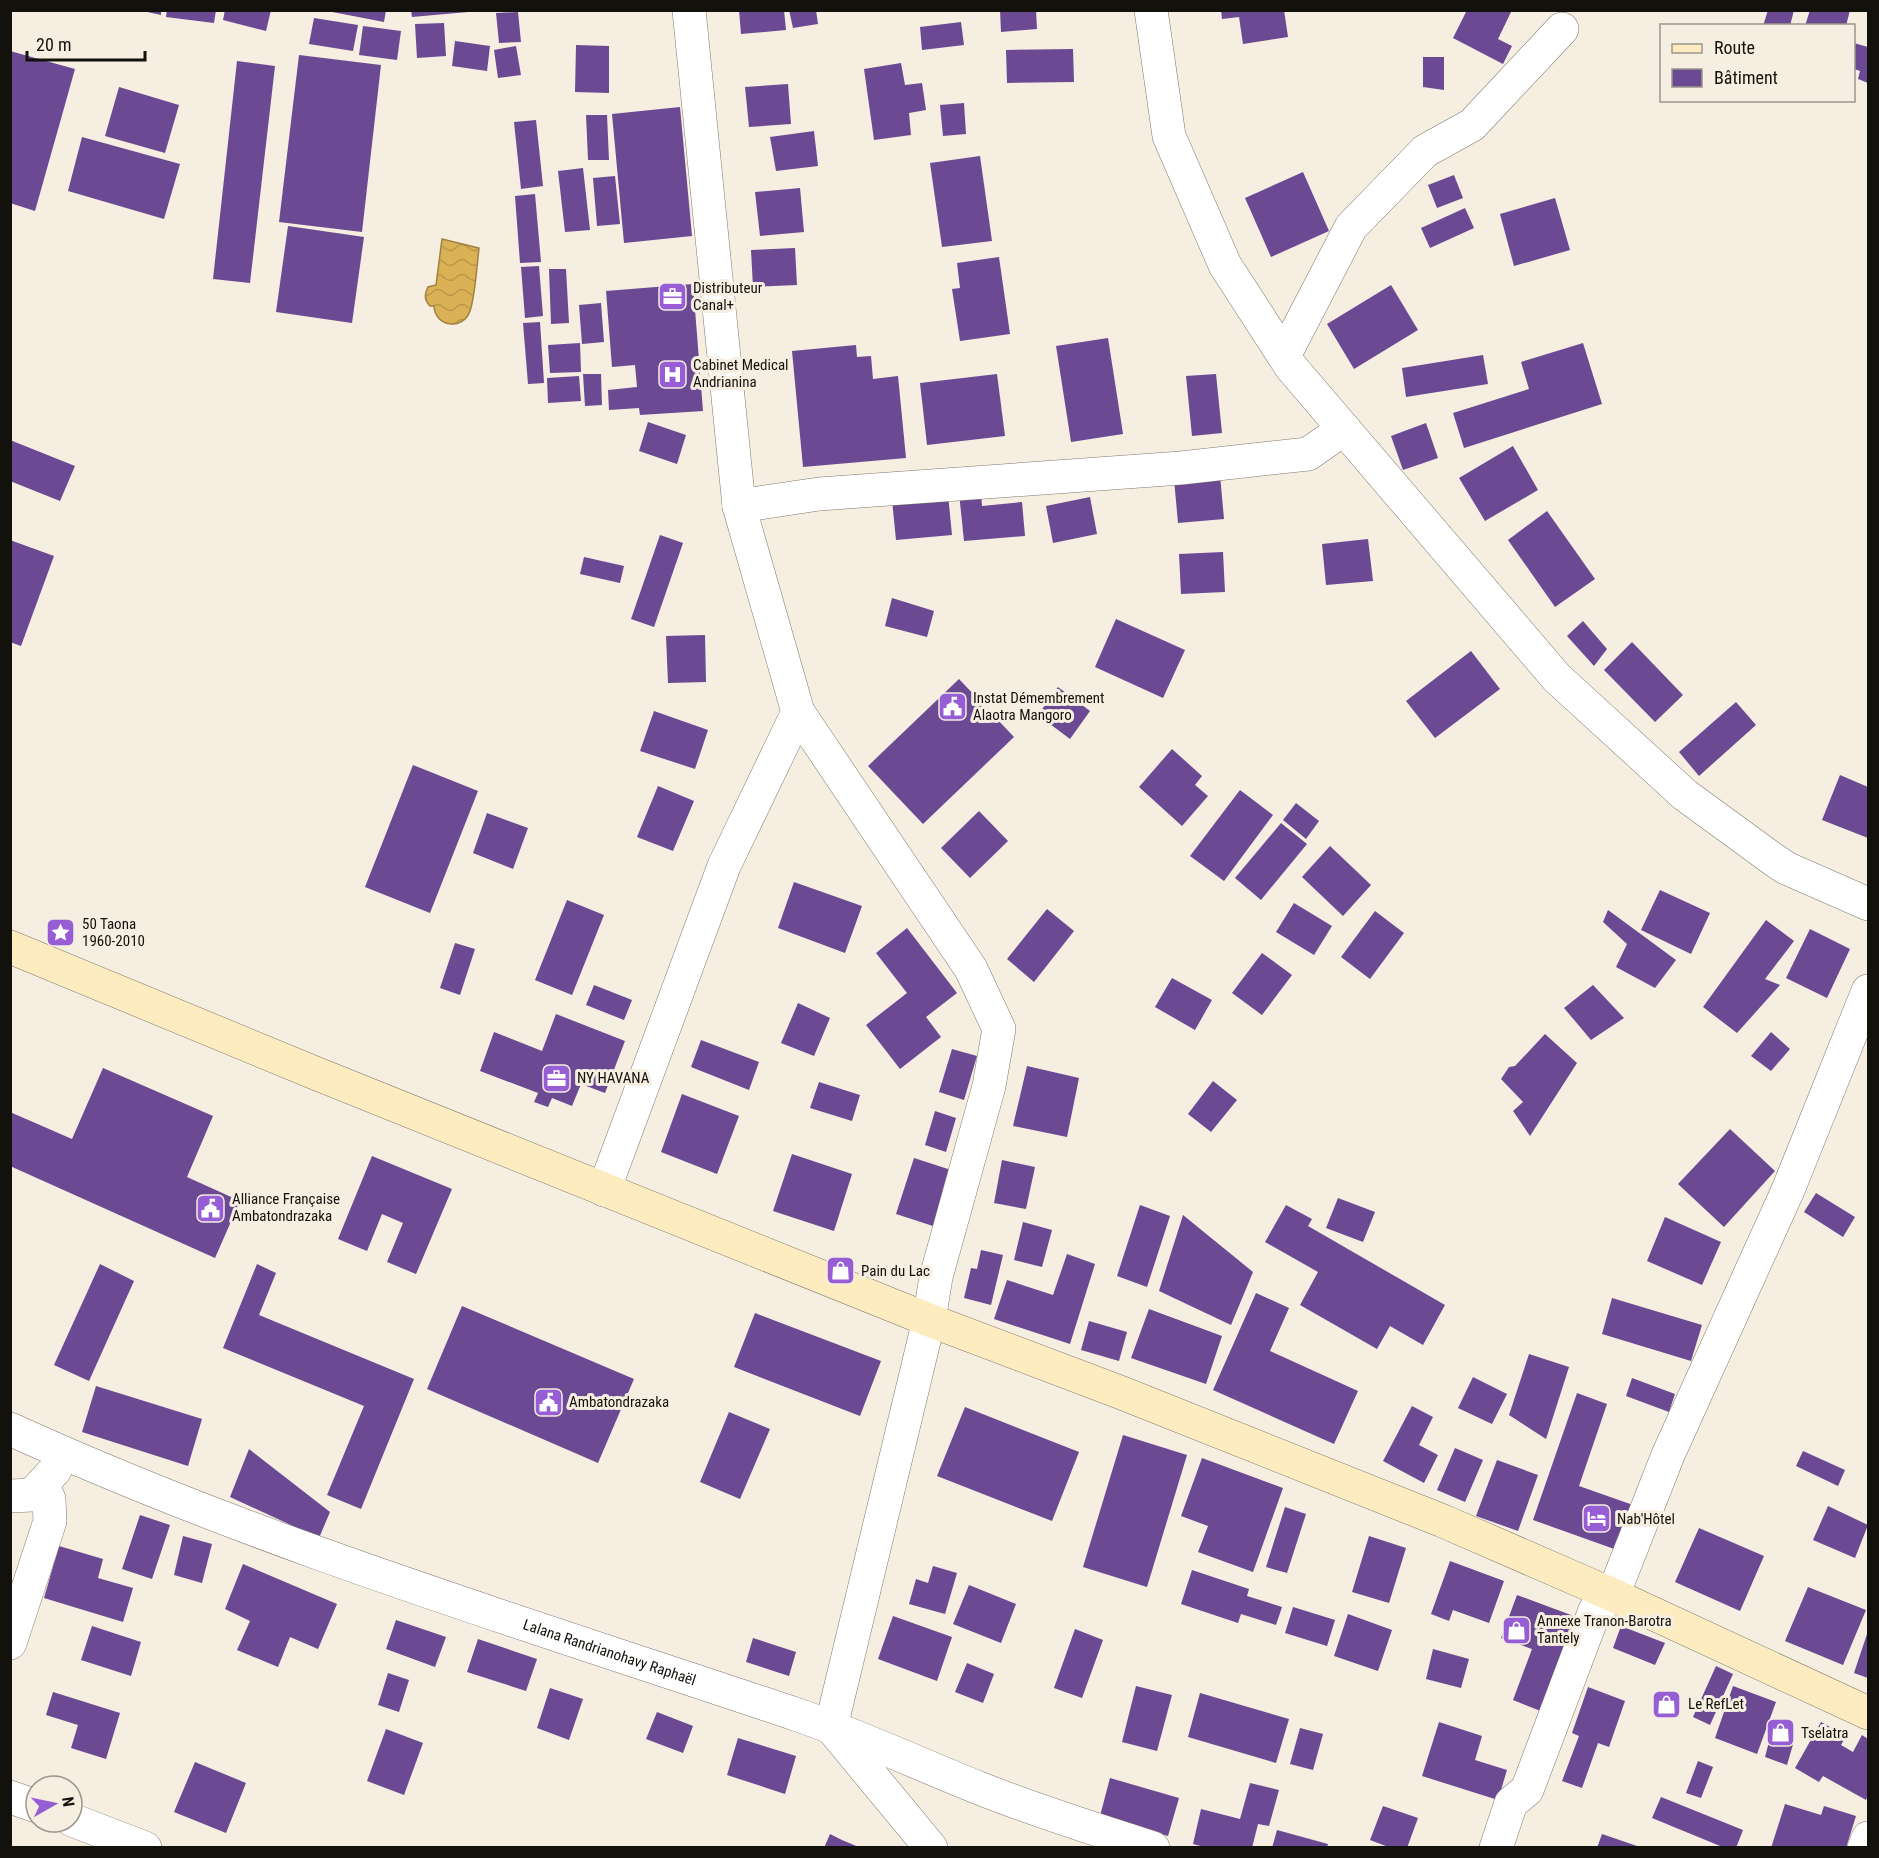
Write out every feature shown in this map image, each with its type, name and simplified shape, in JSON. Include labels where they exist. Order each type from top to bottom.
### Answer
[{"type":"main road","points":[[10,947],[928,1320],[1122,1392],[1443,1521],[1613,1595],[1869,1713]]},
{"type":"street","points":[[689,10],[739,506],[798,712],[971,969],[999,1029],[989,1086],[936,1277],[928,1320],[831,1727],[931,1848]]},
{"type":"street","points":[[1151,10],[1169,136],[1225,265],[1284,357],[1557,678],[1685,795],[1786,868],[1869,904]]},
{"type":"street","points":[[1284,357],[1351,227],[1425,150],[1472,125],[1562,29]]},
{"type":"street","points":[[739,506],[819,494],[1181,468],[1308,454],[1344,429]]},
{"type":"street","points":[[604,1190],[724,866],[798,712]]},
{"type":"street","points":[[1496,1848],[1511,1803],[1527,1790],[1595,1610],[1613,1595],[1668,1455],[1788,1190],[1869,991]]},
{"type":"street","name":"Lalana Randrianohavy Raphaël","points":[[10,1429],[68,1455],[279,1539],[831,1727],[1001,1797],[1153,1848]]},
{"type":"street","points":[[10,1496],[32,1495],[68,1455]]},
{"type":"street","points":[[10,1643],[50,1521],[49,1499],[42,1484]]},
{"type":"street","points":[[84,1825],[145,1848]]},
{"type":"street","points":[[1864,1848],[1869,1838]]},
{"type":"water","points":[[442,239],[479,248],[472,305],[462,322],[456,324],[444,322],[439,318],[434,306],[430,306],[425,297],[428,287],[436,285]]},
{"type":"building","points":[[138,10],[161,10],[161,15]]},
{"type":"building","points":[[167,10],[216,10],[214,23],[166,17]]},
{"type":"building","points":[[225,10],[271,10],[266,31],[223,20]]},
{"type":"building","points":[[322,10],[386,10],[384,22]]},
{"type":"building","points":[[411,10],[468,10],[468,12],[412,17]]},
{"type":"building","points":[[739,10],[784,10],[786,30],[741,34]]},
{"type":"building","points":[[789,10],[816,10],[818,24],[793,28]]},
{"type":"building","points":[[1000,10],[1036,10],[1037,29],[1001,32]]},
{"type":"building","points":[[1221,10],[1284,10],[1288,37],[1243,44],[1239,17],[1222,19]]},
{"type":"building","points":[[1467,10],[1512,10],[1498,39],[1512,46],[1503,64],[1453,38]]},
{"type":"building","points":[[1768,10],[1794,10],[1790,24],[1764,24]]},
{"type":"building","points":[[1810,10],[1850,10],[1846,24],[1806,24]]},
{"type":"building","points":[[518,12],[521,42],[499,43],[496,13]]},
{"type":"building","points":[[314,18],[358,25],[353,51],[309,44]]},
{"type":"building","points":[[961,22],[964,45],[922,50],[920,27]]},
{"type":"building","points":[[444,23],[446,56],[417,58],[415,24]]},
{"type":"building","points":[[363,26],[401,31],[397,60],[359,55]]},
{"type":"building","points":[[455,41],[490,46],[487,71],[452,66]]},
{"type":"building","points":[[1855,43],[1868,47],[1868,83],[1858,79],[1860,71],[1855,69]]},
{"type":"building","points":[[576,45],[609,46],[609,93],[575,92]]},
{"type":"building","points":[[516,46],[521,75],[498,78],[494,50]]},
{"type":"building","points":[[1073,49],[1074,82],[1007,83],[1006,50]]},
{"type":"building","points":[[10,51],[75,69],[35,211],[10,203]]},
{"type":"building","points":[[299,55],[381,65],[362,232],[279,222]]},
{"type":"building","points":[[1423,57],[1444,57],[1444,90],[1423,87]]},
{"type":"building","points":[[237,61],[275,66],[250,283],[213,279]]},
{"type":"building","points":[[901,63],[905,85],[922,83],[926,110],[909,113],[911,135],[874,140],[864,69]]},
{"type":"building","points":[[788,84],[791,124],[749,127],[745,87]]},
{"type":"building","points":[[119,87],[179,105],[165,153],[105,136]]},
{"type":"building","points":[[964,103],[966,134],[943,136],[940,105]]},
{"type":"building","points":[[680,107],[692,236],[624,243],[612,114]]},
{"type":"building","points":[[586,115],[607,115],[609,160],[588,160]]},
{"type":"building","points":[[536,120],[543,186],[521,189],[514,122]]},
{"type":"building","points":[[814,131],[818,166],[776,171],[770,137]]},
{"type":"building","points":[[82,137],[180,164],[164,219],[68,191]]},
{"type":"building","points":[[980,156],[992,241],[942,247],[930,163]]},
{"type":"building","points":[[583,168],[590,230],[565,232],[558,171]]},
{"type":"building","points":[[1303,172],[1329,231],[1271,257],[1245,198]]},
{"type":"building","points":[[1454,175],[1463,198],[1437,208],[1428,185]]},
{"type":"building","points":[[615,176],[620,224],[597,226],[593,178]]},
{"type":"building","points":[[800,188],[804,232],[760,236],[755,192]]},
{"type":"building","points":[[535,194],[541,262],[520,263],[515,196]]},
{"type":"building","points":[[1555,198],[1570,250],[1514,266],[1500,214]]},
{"type":"building","points":[[1465,208],[1474,228],[1430,248],[1421,228]]},
{"type":"building","points":[[288,226],[364,237],[352,323],[276,312]]},
{"type":"building","points":[[795,248],[797,285],[753,287],[751,250]]},
{"type":"building","points":[[999,257],[1010,334],[960,341],[952,289],[960,288],[957,263]]},
{"type":"building","points":[[539,266],[543,316],[525,318],[521,267]]},
{"type":"building","points":[[549,269],[566,269],[569,323],[551,324]]},
{"type":"building","points":[[693,284],[703,411],[640,415],[639,408],[609,410],[608,390],[637,387],[635,365],[612,367],[606,291]]},
{"type":"building","points":[[1391,285],[1418,330],[1354,369],[1327,324]]},
{"type":"building","points":[[601,303],[604,342],[582,344],[579,305]]},
{"type":"building","points":[[540,322],[544,383],[528,384],[523,323]]},
{"type":"building","points":[[1108,338],[1123,434],[1071,442],[1056,346]]},
{"type":"building","points":[[580,343],[581,372],[550,373],[548,345]]},
{"type":"building","points":[[1583,343],[1602,404],[1464,448],[1453,413],[1529,389],[1521,362]]},
{"type":"building","points":[[856,345],[857,357],[871,356],[873,379],[898,376],[906,458],[803,467],[792,351]]},
{"type":"building","points":[[1483,355],[1488,384],[1406,397],[1402,368]]},
{"type":"building","points":[[583,374],[601,374],[602,405],[585,406]]},
{"type":"building","points":[[997,374],[1005,436],[927,445],[920,383]]},
{"type":"building","points":[[1216,374],[1222,433],[1192,436],[1186,376]]},
{"type":"building","points":[[579,376],[581,401],[548,403],[547,378]]},
{"type":"building","points":[[648,422],[686,435],[677,464],[639,451]]},
{"type":"building","points":[[1426,423],[1438,458],[1403,470],[1391,436]]},
{"type":"building","points":[[10,440],[75,466],[60,501],[10,481]]},
{"type":"building","points":[[1513,446],[1538,490],[1485,521],[1459,478]]},
{"type":"building","points":[[1220,475],[1224,519],[1178,523],[1174,479]]},
{"type":"building","points":[[981,491],[982,506],[1022,502],[1025,536],[964,541],[959,493]]},
{"type":"building","points":[[948,494],[952,535],[896,540],[892,500]]},
{"type":"building","points":[[1090,497],[1097,534],[1053,543],[1046,506]]},
{"type":"building","points":[[1547,511],[1595,579],[1555,607],[1508,540]]},
{"type":"building","points":[[660,535],[683,543],[654,627],[631,619]]},
{"type":"building","points":[[1368,539],[1373,581],[1326,585],[1322,544]]},
{"type":"building","points":[[10,540],[54,556],[21,646],[10,642]]},
{"type":"building","points":[[1223,552],[1225,592],[1181,594],[1179,554]]},
{"type":"building","points":[[584,557],[624,566],[620,583],[580,574]]},
{"type":"building","points":[[892,598],[934,611],[927,637],[885,626]]},
{"type":"building","points":[[1116,619],[1185,650],[1163,698],[1095,667]]},
{"type":"building","points":[[1583,621],[1607,649],[1594,666],[1567,636]]},
{"type":"building","points":[[705,635],[706,682],[668,683],[666,636]]},
{"type":"building","points":[[1632,642],[1683,695],[1655,722],[1604,670]]},
{"type":"building","points":[[1471,651],[1500,689],[1435,738],[1406,701]]},
{"type":"building","points":[[959,679],[1014,737],[923,824],[868,766]]},
{"type":"building","points":[[1058,687],[1090,711],[1070,739],[1038,715]]},
{"type":"building","points":[[1736,702],[1756,725],[1699,776],[1679,752]]},
{"type":"building","points":[[654,711],[708,730],[695,769],[640,751]]},
{"type":"building","points":[[1172,749],[1202,776],[1195,785],[1208,796],[1182,826],[1139,787]]},
{"type":"building","points":[[413,765],[478,791],[430,913],[365,887]]},
{"type":"building","points":[[1840,775],[1868,787],[1868,838],[1822,820]]},
{"type":"building","points":[[658,786],[694,801],[673,851],[637,837]]},
{"type":"building","points":[[1240,790],[1273,815],[1224,881],[1190,856]]},
{"type":"building","points":[[1296,803],[1319,821],[1306,839],[1283,820]]},
{"type":"building","points":[[979,811],[1008,841],[970,878],[941,848]]},
{"type":"building","points":[[487,813],[528,828],[513,869],[473,853]]},
{"type":"building","points":[[1281,823],[1307,844],[1261,900],[1235,878]]},
{"type":"building","points":[[1330,846],[1371,885],[1343,916],[1302,877]]},
{"type":"building","points":[[794,882],[862,906],[845,953],[778,928]]},
{"type":"building","points":[[1660,890],[1710,913],[1691,954],[1641,930]]},
{"type":"building","points":[[567,900],[604,915],[572,995],[535,980]]},
{"type":"building","points":[[1294,903],[1332,926],[1314,955],[1276,932]]},
{"type":"building","points":[[1047,909],[1074,931],[1034,982],[1007,959]]},
{"type":"building","points":[[1608,910],[1676,960],[1655,988],[1616,967],[1627,944],[1603,922]]},
{"type":"building","points":[[1375,911],[1404,933],[1370,979],[1341,957]]},
{"type":"building","points":[[1766,920],[1794,941],[1765,979],[1780,985],[1737,1033],[1703,1007]]},
{"type":"building","points":[[907,928],[957,993],[926,1017],[941,1037],[900,1069],[866,1025],[907,993],[876,953]]},
{"type":"building","points":[[1810,929],[1850,949],[1827,998],[1786,978]]},
{"type":"building","points":[[455,943],[475,949],[460,995],[440,988]]},
{"type":"building","points":[[1262,953],[1292,975],[1262,1015],[1232,993]]},
{"type":"building","points":[[1172,978],[1212,1000],[1195,1030],[1155,1007]]},
{"type":"building","points":[[594,985],[632,1000],[624,1020],[586,1005]]},
{"type":"building","points":[[1593,985],[1624,1018],[1591,1040],[1564,1008]]},
{"type":"building","points":[[798,1003],[830,1018],[814,1056],[781,1043]]},
{"type":"building","points":[[556,1014],[625,1041],[605,1093],[581,1084],[572,1106],[552,1098],[548,1107],[534,1102],[538,1093],[480,1071],[494,1032],[542,1051]]},
{"type":"building","points":[[1771,1032],[1790,1049],[1771,1071],[1751,1056]]},
{"type":"building","points":[[1545,1034],[1577,1063],[1530,1136],[1513,1111],[1523,1102],[1501,1079],[1509,1067],[1515,1066]]},
{"type":"building","points":[[701,1040],[759,1062],[749,1090],[691,1067]]},
{"type":"building","points":[[952,1049],[977,1056],[964,1100],[939,1092]]},
{"type":"building","points":[[1027,1066],[1079,1078],[1067,1137],[1013,1126]]},
{"type":"building","points":[[103,1068],[213,1116],[187,1177],[240,1201],[215,1258],[10,1166],[10,1112],[72,1139]]},
{"type":"building","points":[[1213,1081],[1237,1100],[1211,1132],[1188,1114]]},
{"type":"building","points":[[819,1082],[860,1095],[852,1121],[810,1108]]},
{"type":"building","points":[[682,1094],[739,1116],[717,1174],[661,1152]]},
{"type":"building","points":[[935,1111],[956,1118],[946,1152],[925,1145]]},
{"type":"building","points":[[1730,1129],[1775,1171],[1724,1227],[1678,1184]]},
{"type":"building","points":[[792,1154],[852,1174],[834,1231],[773,1211]]},
{"type":"building","points":[[372,1156],[452,1189],[416,1274],[387,1262],[403,1223],[382,1214],[367,1251],[338,1239]]},
{"type":"building","points":[[914,1158],[951,1170],[933,1226],[896,1214]]},
{"type":"building","points":[[1002,1160],[1035,1167],[1026,1209],[994,1203]]},
{"type":"building","points":[[1816,1193],[1855,1217],[1843,1237],[1804,1212]]},
{"type":"building","points":[[1338,1198],[1375,1212],[1363,1242],[1326,1228]]},
{"type":"building","points":[[1140,1205],[1170,1216],[1147,1287],[1117,1276]]},
{"type":"building","points":[[1286,1205],[1312,1219],[1308,1226],[1445,1305],[1423,1345],[1390,1326],[1377,1349],[1300,1305],[1318,1272],[1265,1242]]},
{"type":"building","points":[[1183,1215],[1253,1272],[1231,1325],[1159,1291]]},
{"type":"building","points":[[1665,1217],[1721,1242],[1702,1285],[1647,1261]]},
{"type":"building","points":[[1023,1222],[1052,1230],[1042,1267],[1014,1260]]},
{"type":"building","points":[[981,1250],[1003,1255],[991,1305],[964,1298],[971,1268],[977,1269]]},
{"type":"building","points":[[1067,1254],[1095,1264],[1070,1344],[994,1319],[1007,1280],[1053,1295]]},
{"type":"building","points":[[100,1264],[134,1281],[89,1381],[54,1365]]},
{"type":"building","points":[[257,1264],[276,1273],[259,1315],[414,1379],[361,1509],[327,1495],[364,1406],[223,1348]]},
{"type":"building","points":[[1256,1293],[1289,1308],[1270,1351],[1358,1391],[1334,1444],[1213,1390]]},
{"type":"building","points":[[1612,1298],[1702,1325],[1691,1361],[1602,1334]]},
{"type":"building","points":[[462,1306],[634,1379],[598,1463],[427,1389]]},
{"type":"building","points":[[1149,1309],[1222,1336],[1206,1384],[1131,1358]]},
{"type":"building","points":[[755,1313],[881,1361],[860,1416],[734,1367]]},
{"type":"building","points":[[1089,1321],[1127,1332],[1119,1361],[1081,1350]]},
{"type":"building","points":[[1529,1354],[1569,1367],[1546,1439],[1509,1415]]},
{"type":"building","points":[[1473,1377],[1507,1394],[1492,1424],[1458,1408]]},
{"type":"building","points":[[1632,1378],[1675,1394],[1669,1412],[1626,1396]]},
{"type":"building","points":[[96,1386],[202,1419],[188,1466],[82,1432]]},
{"type":"building","points":[[1577,1393],[1607,1404],[1579,1486],[1633,1505],[1617,1550],[1533,1520]]},
{"type":"building","points":[[1412,1406],[1433,1417],[1419,1445],[1438,1455],[1424,1483],[1383,1461]]},
{"type":"building","points":[[965,1407],[1079,1452],[1052,1521],[937,1476]]},
{"type":"building","points":[[729,1412],[770,1429],[740,1499],[700,1482]]},
{"type":"building","points":[[1123,1435],[1187,1455],[1147,1587],[1083,1567]]},
{"type":"building","points":[[1455,1448],[1483,1460],[1465,1502],[1437,1490]]},
{"type":"building","points":[[249,1449],[330,1512],[319,1538],[230,1497]]},
{"type":"building","points":[[1803,1451],[1845,1470],[1838,1486],[1796,1466]]},
{"type":"building","points":[[1202,1458],[1283,1488],[1253,1572],[1198,1552],[1208,1526],[1181,1516]]},
{"type":"building","points":[[1497,1460],[1538,1475],[1518,1531],[1476,1516]]},
{"type":"building","points":[[1828,1506],[1868,1525],[1855,1558],[1813,1540]]},
{"type":"building","points":[[1285,1507],[1306,1514],[1287,1573],[1266,1567]]},
{"type":"building","points":[[140,1515],[170,1525],[152,1579],[122,1569]]},
{"type":"building","points":[[1699,1528],[1764,1556],[1740,1611],[1675,1582]]},
{"type":"building","points":[[183,1536],[212,1544],[202,1583],[174,1575]]},
{"type":"building","points":[[1369,1536],[1406,1548],[1389,1603],[1352,1592]]},
{"type":"building","points":[[59,1546],[103,1559],[98,1578],[133,1588],[123,1622],[44,1598]]},
{"type":"building","points":[[1450,1561],[1504,1581],[1489,1623],[1453,1610],[1449,1621],[1431,1614]]},
{"type":"building","points":[[243,1564],[337,1604],[318,1649],[290,1637],[278,1667],[237,1650],[250,1621],[225,1609]]},
{"type":"building","points":[[933,1566],[957,1573],[945,1614],[909,1604],[916,1579],[928,1583]]},
{"type":"building","points":[[1192,1570],[1249,1589],[1247,1596],[1282,1607],[1276,1625],[1241,1614],[1238,1623],[1181,1604]]},
{"type":"building","points":[[969,1585],[1016,1604],[1001,1643],[953,1624]]},
{"type":"building","points":[[1808,1587],[1866,1610],[1843,1665],[1785,1641]]},
{"type":"building","points":[[1517,1595],[1579,1618],[1543,1712],[1513,1700],[1532,1649],[1501,1638]]},
{"type":"building","points":[[1293,1607],[1335,1620],[1327,1646],[1285,1633]]},
{"type":"building","points":[[1348,1614],[1392,1630],[1378,1671],[1334,1656]]},
{"type":"building","points":[[893,1616],[952,1637],[937,1681],[878,1659]]},
{"type":"building","points":[[396,1620],[446,1637],[435,1667],[386,1649]]},
{"type":"building","points":[[92,1626],[141,1642],[131,1676],[81,1660]]},
{"type":"building","points":[[1621,1626],[1665,1643],[1655,1665],[1613,1648]]},
{"type":"building","points":[[1075,1629],[1103,1640],[1082,1698],[1054,1688]]},
{"type":"building","points":[[1868,1631],[1868,1678],[1854,1673]]},
{"type":"building","points":[[753,1638],[796,1652],[789,1676],[746,1662]]},
{"type":"building","points":[[478,1639],[537,1659],[526,1691],[467,1672]]},
{"type":"building","points":[[1433,1649],[1469,1659],[1461,1688],[1426,1679]]},
{"type":"building","points":[[967,1663],[994,1674],[983,1703],[955,1692]]},
{"type":"building","points":[[1716,1666],[1733,1674],[1710,1725],[1693,1717]]},
{"type":"building","points":[[388,1673],[409,1680],[399,1712],[378,1705]]},
{"type":"building","points":[[1136,1686],[1172,1695],[1157,1751],[1122,1742]]},
{"type":"building","points":[[1733,1686],[1776,1702],[1757,1754],[1715,1738]]},
{"type":"building","points":[[1588,1687],[1625,1701],[1609,1747],[1598,1743],[1582,1788],[1562,1781],[1579,1736],[1572,1733]]},
{"type":"building","points":[[550,1688],[583,1699],[569,1740],[537,1728]]},
{"type":"building","points":[[53,1692],[120,1713],[106,1759],[71,1748],[78,1725],[46,1715]]},
{"type":"building","points":[[1200,1693],[1289,1719],[1276,1763],[1188,1737]]},
{"type":"building","points":[[657,1712],[693,1726],[683,1753],[646,1739]]},
{"type":"building","points":[[1439,1722],[1482,1736],[1475,1760],[1507,1770],[1498,1800],[1422,1776]]},
{"type":"building","points":[[1821,1722],[1846,1736],[1841,1745],[1853,1752],[1862,1735],[1868,1739],[1868,1795],[1866,1800],[1823,1776],[1819,1782],[1795,1768]]},
{"type":"building","points":[[1300,1728],[1323,1734],[1313,1770],[1290,1764]]},
{"type":"building","points":[[386,1729],[423,1743],[404,1795],[367,1781]]},
{"type":"building","points":[[1771,1734],[1794,1741],[1787,1765],[1765,1757]]},
{"type":"building","points":[[738,1738],[796,1756],[785,1794],[727,1775]]},
{"type":"building","points":[[1698,1761],[1713,1767],[1701,1798],[1686,1793]]},
{"type":"building","points":[[195,1762],[246,1783],[226,1833],[174,1812]]},
{"type":"building","points":[[1110,1778],[1179,1798],[1168,1836],[1100,1816]]},
{"type":"building","points":[[1250,1783],[1279,1790],[1269,1826],[1258,1824],[1252,1848],[1208,1848],[1193,1844],[1201,1809],[1240,1819]]},
{"type":"building","points":[[1661,1797],[1743,1830],[1736,1848],[1725,1848],[1652,1818]]},
{"type":"building","points":[[1785,1804],[1821,1815],[1824,1806],[1856,1816],[1846,1848],[1771,1848]]},
{"type":"building","points":[[1383,1806],[1418,1818],[1407,1848],[1391,1848],[1370,1840]]},
{"type":"building","points":[[1277,1830],[1328,1844],[1327,1848],[1272,1848]]},
{"type":"building","points":[[830,1834],[842,1840],[861,1848],[824,1848]]},
{"type":"building","points":[[1602,1834],[1640,1847],[1640,1848],[1597,1848]]},
{"type":"place","name":"Distributeur Canal+","points":[[672,297]]},
{"type":"place","name":"Cabinet Medical Andrianina","points":[[672,374]]},
{"type":"place","name":"Instat Démembrement Alaotra Mangoro","points":[[952,707]]},
{"type":"place","name":"50 Taona 1960-2010","points":[[61,933]]},
{"type":"place","name":"NY HAVANA","points":[[556,1078]]},
{"type":"place","name":"Alliance Française Ambatondrazaka","points":[[211,1208]]},
{"type":"place","name":"Pain du Lac","points":[[840,1271]]},
{"type":"place","name":"Ambatondrazaka","points":[[548,1402]]},
{"type":"place","name":"Nab'Hôtel","points":[[1596,1519]]},
{"type":"place","name":"Annexe Tranon-Barotra Tantely","points":[[1516,1630]]},
{"type":"place","name":"Le RefLet","points":[[1667,1704]]},
{"type":"place","name":"Tselatra","points":[[1780,1733]]}]
